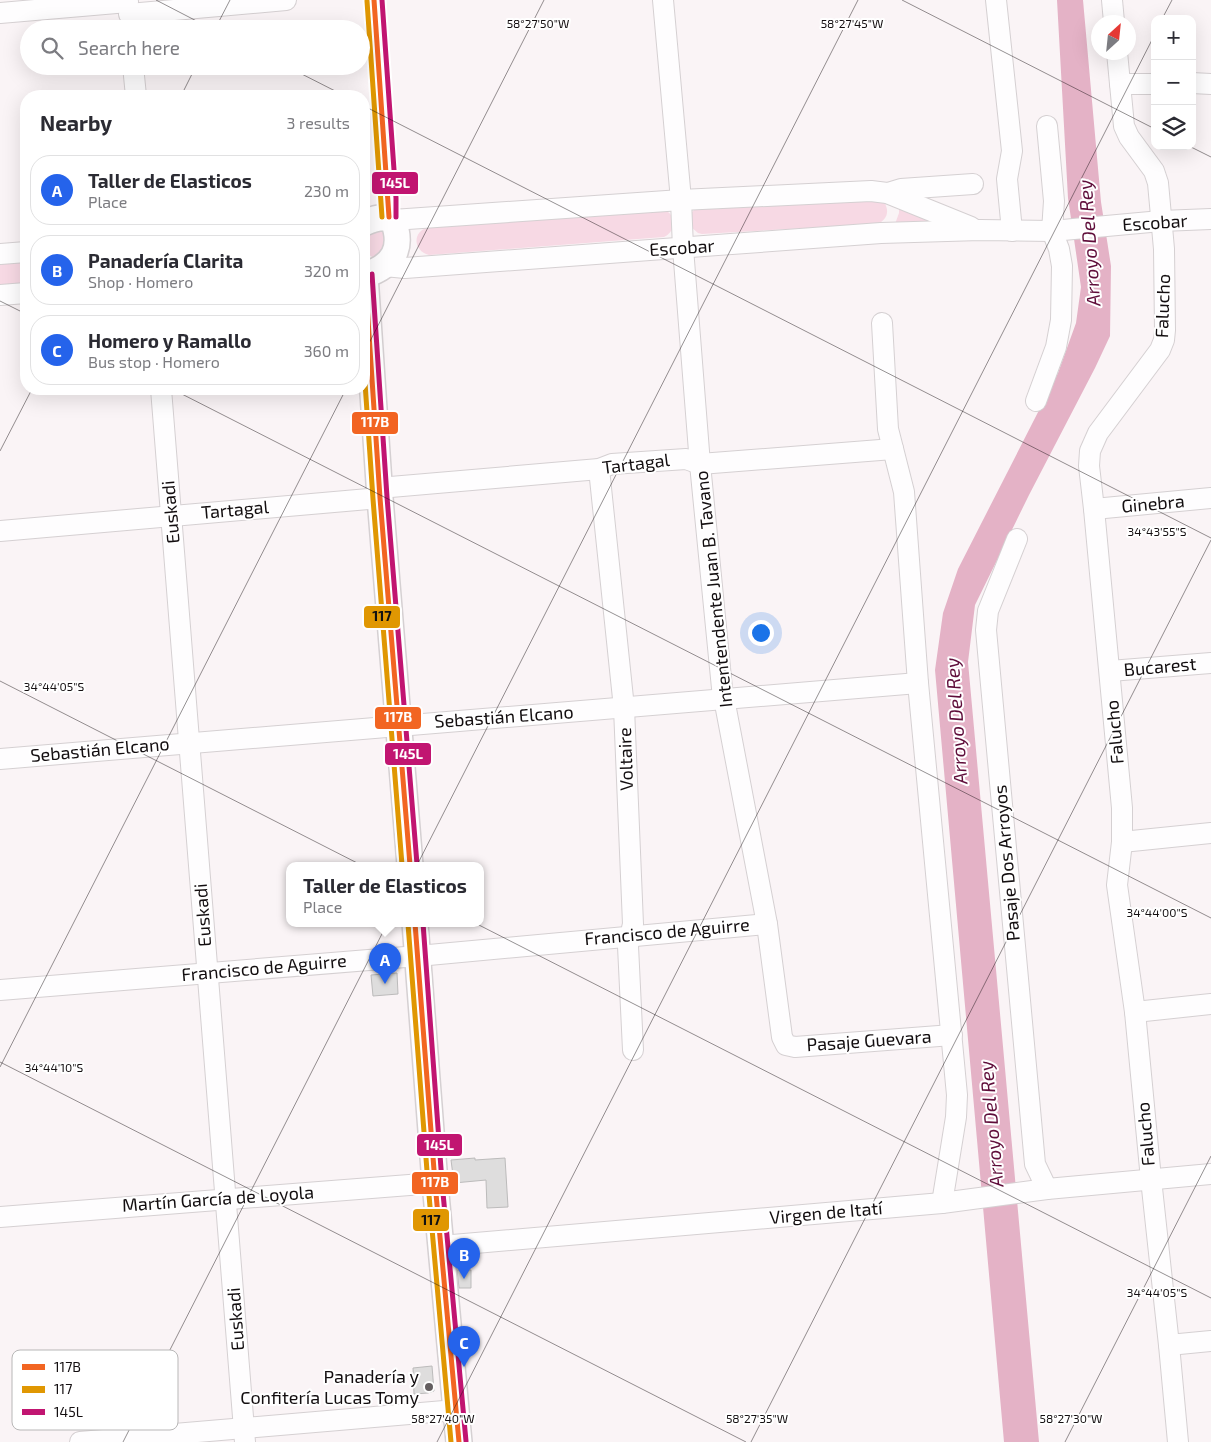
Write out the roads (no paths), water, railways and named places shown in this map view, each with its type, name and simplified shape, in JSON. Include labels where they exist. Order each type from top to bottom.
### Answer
[{"type":"main road","points":[[370,220],[391,219],[397,231],[397,248],[371,272],[370,285]]},
{"type":"main road","points":[[370,384],[410,862]]},
{"type":"main road","points":[[415,927],[435,1182],[459,1442]]},
{"type":"street","points":[[0,13],[129,11],[286,0]]},
{"type":"street","points":[[374,0],[391,219]]},
{"type":"street","name":"Intentendente Juan B. Tavano","points":[[663,0],[681,200],[700,464],[722,688],[767,924],[782,1037],[786,1045]]},
{"type":"street","points":[[996,0],[1012,151],[1007,180],[1012,231]]},
{"type":"street","points":[[1112,0],[1113,15]]},
{"type":"street","name":"Falucho","points":[[1118,60],[1124,126],[1156,177],[1164,258],[1164,340],[1160,350],[1098,434],[1090,451],[1089,466],[1122,808],[1122,842],[1117,885],[1135,1012],[1178,1442]]},
{"type":"street","points":[[134,75],[135,90]]},
{"type":"street","points":[[1196,83],[1211,84]]},
{"type":"street","points":[[1120,84],[1151,84]]},
{"type":"street","points":[[1036,401],[1056,347],[1061,320],[1062,266],[1056,231],[1047,126]]},
{"type":"street","name":"Escobar","points":[[887,193],[901,189],[972,184]]},
{"type":"street","name":"Escobar","points":[[391,219],[681,200],[871,191],[887,193],[980,230]]},
{"type":"street","points":[[881,232],[892,224],[894,219],[894,206],[887,193]]},
{"type":"street","name":"Escobar","points":[[371,272],[881,232],[1056,231],[1161,221],[1211,219]]},
{"type":"street","points":[[0,254],[20,252]]},
{"type":"street","points":[[0,295],[20,293]]},
{"type":"street","points":[[882,323],[888,429],[904,492],[918,683],[952,1035],[956,1107],[951,1202]]},
{"type":"street","name":"Euskadi","points":[[161,395],[172,516],[245,1436]]},
{"type":"street","name":"Tartagal","points":[[0,531],[172,516],[599,469],[612,464],[686,459],[700,464],[893,449]]},
{"type":"street","name":"Voltaire","points":[[599,469],[624,708],[633,924],[628,946],[632,1050]]},
{"type":"street","name":"Ginebra","points":[[1094,509],[1211,498]]},
{"type":"street","name":"Pasaje Dos Arroyos","points":[[1017,539],[988,611],[986,630],[1035,1164],[1039,1190]]},
{"type":"street","name":"Bucarest","points":[[1110,671],[1211,662]]},
{"type":"street","name":"Sebastián Elcano","points":[[0,759],[399,725],[725,701],[918,683]]},
{"type":"street","points":[[1122,842],[1211,833]]},
{"type":"street","name":"Francisco de Aguirre","points":[[0,990],[418,956],[630,935],[767,924]]},
{"type":"street","points":[[1135,1012],[1211,1004]]},
{"type":"street","name":"Pasaje Guevara","points":[[786,1045],[795,1047],[952,1035]]},
{"type":"street","name":"Virgen de Itatí","points":[[441,1246],[951,1202],[1039,1190],[1211,1174]]},
{"type":"street","name":"Martín García de Loyola","points":[[0,1217],[435,1182]]},
{"type":"street","points":[[1169,1345],[1211,1341]]},
{"type":"street","points":[[80,1442],[245,1436],[456,1410]]},
{"type":"water","name":"Arroyo Del Rey","points":[[1057,0],[1083,0],[1101,202],[1111,266],[1110,336],[975,605],[968,662],[1039,1442],[1004,1442],[935,670],[943,613],[958,569],[1058,373],[1076,323],[1081,287],[1068,198]]},
{"type":"place","name":"Taller de Elasticos","points":[[385,984]]},
{"type":"place","name":"Panadería Clarita","points":[[464,1279]]},
{"type":"place","name":"Homero y Ramallo","points":[[464,1367]]},
{"type":"place","name":"Panadería y Confitería Lucas Tomy","points":[[429,1387]]}]
